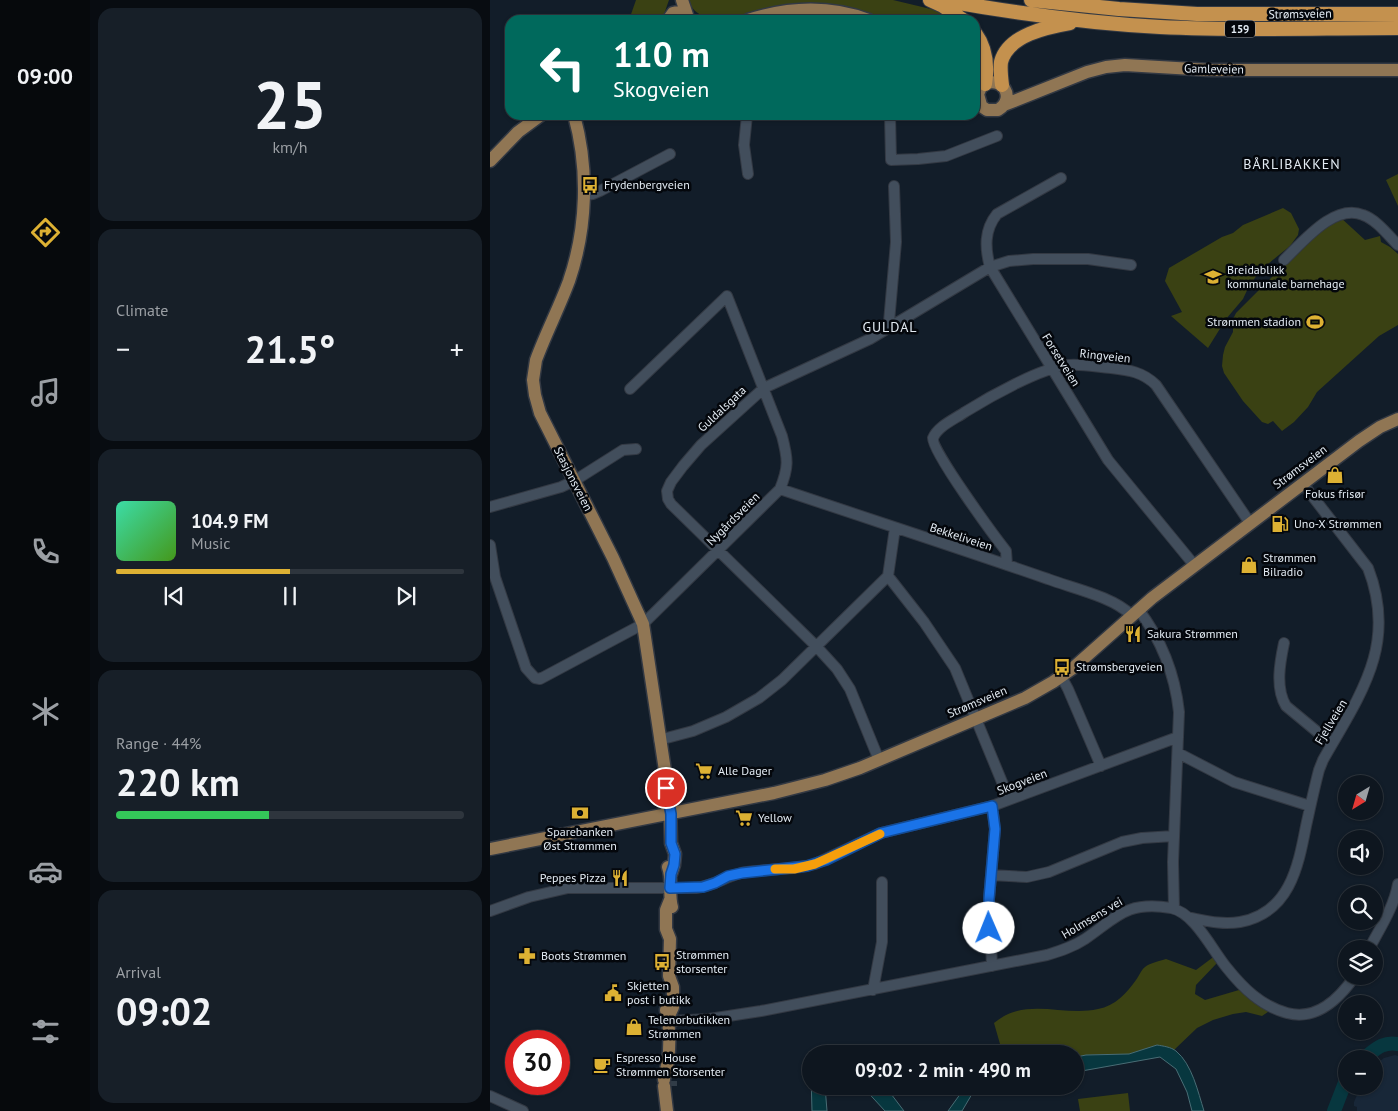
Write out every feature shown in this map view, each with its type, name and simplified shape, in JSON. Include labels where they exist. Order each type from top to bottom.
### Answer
[{"type":"highway","points":[[930,0],[956,15]]},
{"type":"highway","name":"159","points":[[942,0],[1082,20]]},
{"type":"highway","name":"Strømsveien","points":[[1038,1],[1119,10],[1198,14],[1398,14]]},
{"type":"highway","points":[[1003,86],[1001,64],[1009,48],[1031,34],[1082,20]]},
{"type":"highway","name":"Strømsveien","points":[[1082,20],[1160,27],[1398,28]]},
{"type":"highway","points":[[980,41],[986,60],[980,86]]},
{"type":"main road","points":[[670,15],[673,0]]},
{"type":"main road","points":[[682,0],[689,15]]},
{"type":"main road","points":[[768,15],[782,11],[811,9],[854,15]]},
{"type":"main road","name":"Gamleveien","points":[[1004,105],[1096,69],[1125,65],[1210,70],[1398,70]]},
{"type":"main road","points":[[980,86],[993,82],[1035,93]]},
{"type":"main road","points":[[980,105],[990,111],[998,110],[1004,105],[1007,94],[1003,86]]},
{"type":"main road","points":[[490,160],[518,132],[534,120]]},
{"type":"main road","name":"Stasjonsveien","points":[[575,120],[582,153],[585,195],[580,235],[573,267],[539,353],[534,373],[535,396],[540,413],[643,624],[671,814],[671,843],[667,864],[671,874],[670,894],[666,910],[666,929],[670,939],[669,976],[673,987],[672,1007],[668,1020],[668,1062],[664,1074],[671,1093],[667,1107]]},
{"type":"main road","name":"Strømsveien","points":[[490,849],[804,786],[879,760],[1025,698],[1061,676],[1096,648],[1135,612],[1359,441],[1398,418]]},
{"type":"street","points":[[747,120],[744,146],[748,174]]},
{"type":"street","points":[[890,120],[891,160],[918,160],[946,156],[997,136]]},
{"type":"street","points":[[585,195],[600,191],[670,154]]},
{"type":"street","name":"Forsetveien","points":[[1061,178],[997,214],[992,220],[986,240],[990,267],[1108,460],[1195,566]]},
{"type":"street","points":[[891,327],[889,322],[896,242],[894,186]]},
{"type":"street","points":[[1284,260],[1318,228],[1343,213],[1364,215],[1381,227],[1398,245]]},
{"type":"street","name":"Guldalsgata","points":[[879,760],[850,689],[837,669],[816,646],[671,504],[667,491],[671,482],[701,445],[764,388],[852,348],[891,327],[990,267],[1009,260],[1033,259],[1088,259],[1131,265]]},
{"type":"street","points":[[630,390],[727,296],[782,436],[787,456],[786,474],[780,490]]},
{"type":"street","name":"Ringveien","points":[[1007,565],[1006,552],[947,468],[932,442],[937,432],[973,407],[1008,388],[1052,369],[1068,365],[1132,371],[1147,377],[1156,385],[1250,523]]},
{"type":"street","points":[[490,507],[561,487],[574,481],[623,450],[636,449]]},
{"type":"street","name":"Fjellveien","points":[[1191,918],[1222,923],[1238,922],[1253,919],[1272,908],[1292,880],[1300,858],[1319,770],[1332,744],[1364,691],[1380,658],[1384,635],[1383,608],[1380,595],[1368,568],[1303,484]]},
{"type":"street","name":"Bekkeliveien","points":[[780,490],[1007,565],[1116,603],[1135,612]]},
{"type":"street","name":"Nygårdsveien","points":[[490,545],[495,577],[526,668],[535,678],[540,679],[643,624],[780,490]]},
{"type":"street","points":[[660,740],[693,731],[742,709],[782,680],[888,576],[895,528]]},
{"type":"street","points":[[888,576],[924,622],[955,668],[1010,799]]},
{"type":"street","points":[[1135,612],[1162,647],[1171,671],[1180,712],[1174,836],[1174,909]]},
{"type":"street","points":[[1284,643],[1280,675],[1282,699],[1286,706],[1332,744]]},
{"type":"street","points":[[1061,676],[1068,688],[1101,766]]},
{"type":"street","name":"Skogveien","points":[[490,910],[529,897],[568,888],[670,894],[703,887],[728,876],[742,873],[807,866],[826,860],[881,833],[992,806],[1178,736]]},
{"type":"street","points":[[1178,754],[1234,782],[1310,806]]},
{"type":"street","points":[[992,806],[995,829],[989,899],[992,966]]},
{"type":"street","points":[[991,875],[1027,877],[1049,872],[1122,842],[1142,838],[1174,836]]},
{"type":"street","points":[[874,990],[882,942],[882,882]]},
{"type":"street","points":[[1374,940],[1389,911],[1398,884]]},
{"type":"street","name":"Holmsens vei","points":[[668,1020],[709,1019],[760,1011],[1046,956],[1084,940],[1119,914],[1131,909],[1149,906],[1174,909],[1191,918],[1228,969],[1246,989],[1260,1001],[1275,1009],[1302,1016],[1316,1012],[1328,1006],[1348,985]]},
{"type":"street","points":[[490,1096],[523,1111]]},
{"type":"shaded area","points":[[1157,1045],[1176,1051],[1186,1063],[1194,1079],[1204,1111],[1192,1111],[1187,1092],[1176,1069],[1160,1057],[1084,1071],[1084,1055],[1129,1054]]},
{"type":"shaded area","points":[[1398,1056],[1398,1111],[1357,1111],[1354,1102],[1357,1095],[1383,1095],[1384,1058]]},
{"type":"shaded area","points":[[811,1095],[826,1095],[827,1111],[812,1111]]},
{"type":"shaded area","points":[[870,1095],[892,1095],[904,1111],[885,1111]]},
{"type":"shaded area","points":[[960,1095],[971,1095],[962,1111],[948,1111]]},
{"type":"green space","points":[[636,0],[669,0],[664,15],[631,15]]},
{"type":"green space","points":[[688,0],[893,0],[939,11],[947,15],[868,15],[849,8],[828,4],[806,3],[780,6],[745,15],[703,15],[696,11]]},
{"type":"green space","points":[[1398,174],[1398,206],[1386,180]]},
{"type":"green space","name":"Breidablikk kommunale barnehage","points":[[1283,208],[1291,213],[1299,229],[1298,235],[1290,246],[1263,268],[1250,284],[1243,299],[1226,319],[1208,348],[1171,316],[1182,312],[1165,281],[1169,268],[1222,237],[1233,233],[1243,225]]},
{"type":"green space","name":"Strømmen stadion","points":[[1340,217],[1365,240],[1380,236],[1381,242],[1398,254],[1398,325],[1379,336],[1317,392],[1308,407],[1294,422],[1282,431],[1273,421],[1268,424],[1262,422],[1243,401],[1224,373],[1222,366],[1225,347],[1233,332],[1233,319],[1236,313],[1321,228]]},
{"type":"green space","points":[[1216,955],[1217,963],[1196,985],[1195,994],[1205,1000],[1239,990],[1277,1006],[1262,1016],[1246,1012],[1213,1020],[1197,1028],[1174,1050],[1157,1045],[1129,1054],[1084,1055],[1084,1045],[1000,1045],[994,1023],[1006,1015],[1032,1009],[1085,1011],[1110,1005],[1125,994],[1145,967],[1166,959],[1196,970]]},
{"type":"green space","points":[[1128,1093],[1130,1111],[1080,1111],[1078,1099]]},
{"type":"waterway","points":[[1375,1050],[1383,1045],[1398,1044]]},
{"type":"waterway","points":[[1334,1111],[1340,1095]]},
{"type":"tunnel","points":[[671,1081],[671,1086]]},
{"type":"slow traffic","points":[[775,869],[794,869],[815,864],[880,834]]},
{"type":"place","name":"Frydenbergveien","points":[[590,185]]},
{"type":"place","name":"Breidablikk kommunale barnehage","points":[[1213,277]]},
{"type":"place","name":"Strømmen stadion","points":[[1315,322]]},
{"type":"place","name":"Fokus frisør","points":[[1335,475]]},
{"type":"place","name":"Uno-X Strømmen","points":[[1280,524]]},
{"type":"place","name":"Strømmen Bilradio","points":[[1249,565]]},
{"type":"place","name":"Sakura Strømmen","points":[[1133,634]]},
{"type":"place","name":"Strømsbergveien","points":[[1062,667]]},
{"type":"place","name":"Alle Dager","points":[[704,771]]},
{"type":"place","name":"Sparebanken Øst Strømmen","points":[[580,813]]},
{"type":"place","name":"Yellow","points":[[744,818]]},
{"type":"place","name":"Peppes Pizza","points":[[620,878]]},
{"type":"place","name":"Boots Strømmen","points":[[527,956]]},
{"type":"place","name":"Strømmen storsenter","points":[[662,962]]},
{"type":"place","name":"Skjetten post i butikk","points":[[613,993]]},
{"type":"place","name":"Telenorbutikken Strømmen","points":[[634,1027]]},
{"type":"place","name":"Espresso House Strømmen Storsenter","points":[[602,1065]]},
{"type":"district","name":"BÅRLIBAKKEN","points":[[1292,164]]},
{"type":"district","name":"GULDAL","points":[[890,327]]},
{"type":"route","points":[[666,788],[672,823],[671,843],[675,854],[670,888],[703,887],[728,876],[742,873],[773,869],[794,869],[815,864],[881,833],[992,806],[995,829],[989,899],[989,928]]}]
